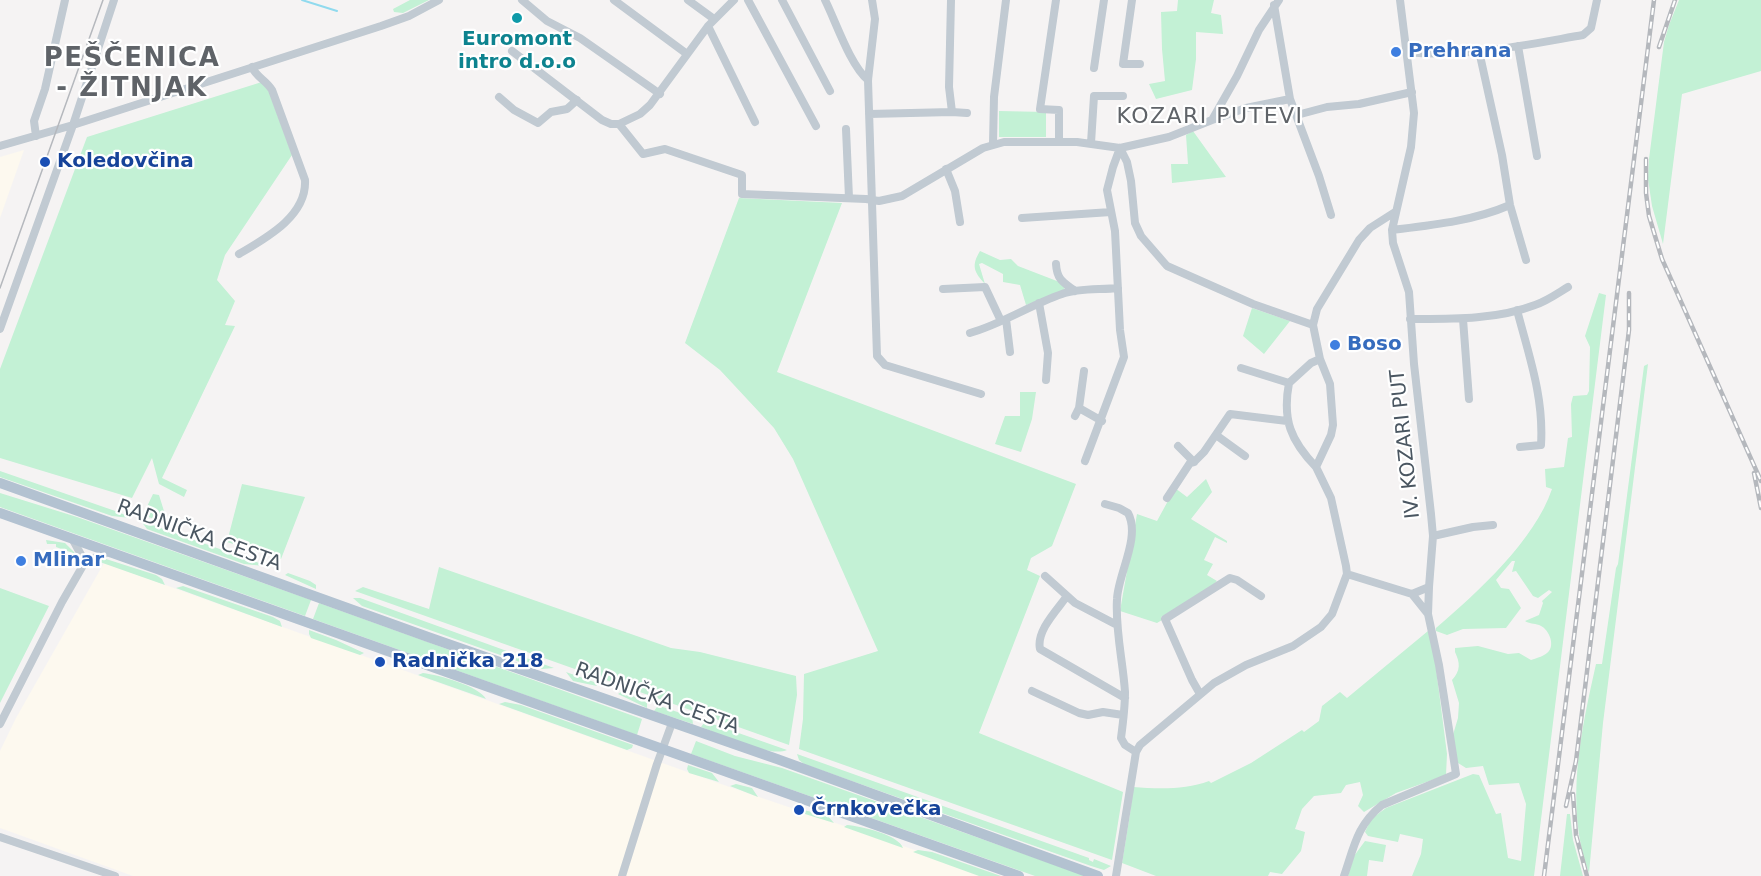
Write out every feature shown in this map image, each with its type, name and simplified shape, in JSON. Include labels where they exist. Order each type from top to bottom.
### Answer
[{"type":"main road","name":"RADNIČKA CESTA","points":[[0,483],[1098,876]]},
{"type":"main road","points":[[0,513],[1019,876]]},
{"type":"street","points":[[36,135],[34,121],[47,78],[65,0]]},
{"type":"street","points":[[0,329],[73,125],[114,0]]},
{"type":"street","points":[[0,146],[73,125],[381,26],[409,16],[439,0]]},
{"type":"street","points":[[522,0],[547,21],[580,38],[660,94]]},
{"type":"street","points":[[614,0],[687,54]]},
{"type":"street","points":[[688,0],[711,23],[755,122]]},
{"type":"street","points":[[512,51],[602,120],[611,124],[619,124],[640,114],[660,94],[711,23],[734,0]]},
{"type":"street","points":[[748,0],[816,126]]},
{"type":"street","points":[[782,0],[830,91]]},
{"type":"street","points":[[825,0],[854,63],[868,80]]},
{"type":"street","points":[[872,0],[875,19],[868,80],[876,348],[880,361],[885,365],[981,394]]},
{"type":"street","points":[[951,0],[949,87],[952,112]]},
{"type":"street","points":[[993,144],[994,98],[1006,0]]},
{"type":"street","points":[[1056,0],[1040,109],[1059,110],[1059,142]]},
{"type":"street","points":[[1094,68],[1104,0]]},
{"type":"street","points":[[1132,0],[1123,64],[1140,64]]},
{"type":"street","name":"IV. KOZARI PUT","points":[[1400,0],[1414,125],[1392,230],[1393,243],[1409,292],[1433,536],[1428,614]]},
{"type":"street","points":[[1407,52],[1441,54],[1479,51],[1583,35],[1591,28],[1597,0]]},
{"type":"street","points":[[1276,3],[1290,99],[1331,215]]},
{"type":"street","points":[[1212,120],[1259,30],[1276,3]]},
{"type":"street","points":[[1518,46],[1537,156]]},
{"type":"street","points":[[1479,51],[1502,155],[1510,205],[1526,260]]},
{"type":"street","points":[[239,255],[267,237],[297,210],[306,189],[305,180],[272,90],[252,67]]},
{"type":"street","points":[[1297,115],[1327,107],[1359,104],[1412,92]]},
{"type":"street","points":[[1091,143],[1094,96],[1123,96]]},
{"type":"street","points":[[499,97],[514,110],[538,123],[551,112],[567,109],[578,100]]},
{"type":"street","points":[[619,124],[643,154],[665,149],[742,175],[742,194],[879,201],[902,196],[982,148],[993,144],[1004,142],[1091,143],[1120,148],[1169,137],[1246,108],[1290,99]]},
{"type":"street","points":[[869,114],[968,113]]},
{"type":"street","points":[[846,129],[849,198]]},
{"type":"street","points":[[1085,461],[1125,357],[1120,330],[1112,212],[1107,190],[1120,148]]},
{"type":"street","points":[[1120,148],[1127,162],[1131,181],[1135,223],[1141,236],[1167,266],[1253,304],[1313,325]]},
{"type":"street","points":[[946,169],[955,191],[960,222]]},
{"type":"street","points":[[1392,230],[1465,220],[1510,205]]},
{"type":"street","points":[[1022,218],[1112,212]]},
{"type":"street","points":[[1316,467],[1334,424],[1330,384],[1320,359],[1313,325],[1317,309],[1342,264],[1359,240],[1370,228],[1395,212]]},
{"type":"street","points":[[1056,264],[1060,279],[1075,291]]},
{"type":"street","points":[[943,289],[985,287],[1004,320],[1010,352]]},
{"type":"street","points":[[1410,319],[1463,319],[1517,310],[1541,303],[1568,287]]},
{"type":"street","points":[[970,333],[987,328],[1040,303],[1075,291],[1118,288]]},
{"type":"street","points":[[1040,303],[1048,353],[1046,380]]},
{"type":"street","points":[[1517,310],[1541,403],[1542,436],[1542,445],[1520,447]]},
{"type":"street","points":[[1463,319],[1469,399]]},
{"type":"street","points":[[1116,876],[1136,752],[1140,745],[1200,694],[1237,669],[1293,646],[1321,627],[1335,608],[1347,574],[1331,498],[1316,467],[1302,452],[1291,434],[1286,407],[1289,383],[1311,363],[1320,359]]},
{"type":"street","points":[[1241,368],[1289,383]]},
{"type":"street","points":[[1084,371],[1077,412],[1102,421]]},
{"type":"street","points":[[1167,498],[1191,463],[1216,435],[1230,414],[1287,421]]},
{"type":"street","points":[[1216,435],[1245,456]]},
{"type":"street","points":[[1178,446],[1194,462]]},
{"type":"street","points":[[1105,504],[1128,513],[1132,526],[1117,597],[1117,625],[1125,698],[1122,741],[1136,752]]},
{"type":"street","points":[[1433,536],[1493,525]]},
{"type":"street","points":[[73,540],[85,562]]},
{"type":"street","points":[[0,724],[85,562],[108,552]]},
{"type":"street","points":[[1344,876],[1364,821],[1372,813],[1382,805],[1456,774],[1439,665],[1428,614],[1412,594],[1347,574]]},
{"type":"street","points":[[1045,576],[1075,603],[1117,625]]},
{"type":"street","points":[[1200,694],[1165,620],[1230,578],[1261,596]]},
{"type":"street","points":[[1412,594],[1430,587]]},
{"type":"street","points":[[1067,596],[1049,621],[1039,645],[1040,649],[1125,698]]},
{"type":"street","points":[[1032,691],[1079,713],[1103,712],[1124,715]]},
{"type":"street","points":[[622,876],[672,723]]},
{"type":"street","points":[[0,837],[115,876]]},
{"type":"shaded area","points":[[24,150],[0,218],[0,157]]},
{"type":"shaded area","points":[[104,563],[721,784],[991,876],[133,876],[0,828],[0,751],[16,718]]},
{"type":"green space","points":[[410,0],[429,0],[403,13],[394,12],[393,9]]},
{"type":"green space","points":[[1178,0],[1214,0],[1211,13],[1221,15],[1223,34],[1196,32],[1196,59],[1192,90],[1156,99],[1149,84],[1165,81],[1161,12],[1177,11]]},
{"type":"green space","points":[[1679,0],[1761,0],[1761,71],[1682,94],[1663,244],[1652,206],[1648,179],[1649,159],[1664,42]]},
{"type":"green space","points":[[265,81],[292,155],[225,255],[217,280],[235,301],[225,325],[235,326],[162,478],[187,490],[184,497],[159,484],[152,458],[132,498],[0,458],[0,369],[87,137]]},
{"type":"green space","points":[[999,111],[1046,112],[1046,137],[999,137]]},
{"type":"green space","points":[[1193,131],[1226,177],[1172,183],[1171,164],[1188,164],[1186,135]]},
{"type":"green space","points":[[739,198],[842,203],[777,372],[1076,484],[1052,546],[1031,558],[1027,570],[1040,576],[979,733],[1123,792],[1112,860],[799,749],[803,719],[804,674],[878,651],[793,459],[774,428],[720,370],[685,343]]},
{"type":"green space","points":[[980,251],[1000,260],[1011,259],[1018,266],[1062,283],[1065,288],[1026,305],[1020,285],[1003,282],[1003,274],[982,263],[979,264],[985,284],[981,280],[975,269],[975,261]]},
{"type":"green space","points":[[1599,293],[1606,295],[1534,876],[1412,876],[1421,854],[1423,839],[1400,834],[1398,842],[1368,836],[1365,832],[1371,819],[1386,808],[1473,774],[1479,775],[1496,814],[1501,813],[1508,858],[1521,861],[1526,804],[1519,783],[1489,785],[1483,766],[1466,768],[1458,763],[1452,738],[1458,718],[1459,703],[1452,680],[1459,666],[1455,648],[1478,646],[1508,654],[1519,653],[1531,660],[1543,656],[1551,648],[1548,632],[1539,625],[1525,621],[1539,615],[1542,601],[1552,592],[1549,590],[1538,598],[1533,596],[1516,571],[1512,572],[1515,561],[1512,561],[1496,580],[1501,588],[1509,589],[1521,608],[1506,628],[1463,629],[1447,635],[1436,631],[1436,628],[1469,599],[1519,546],[1544,508],[1552,489],[1546,487],[1545,469],[1564,467],[1568,438],[1572,437],[1571,404],[1573,396],[1587,395],[1589,391],[1590,347],[1585,336]]},
{"type":"green space","points":[[1252,308],[1290,321],[1264,354],[1243,336]]},
{"type":"green space","points":[[1648,364],[1603,723],[1589,873],[1577,822],[1577,768],[1596,664],[1602,664],[1618,564],[1644,366]]},
{"type":"green space","points":[[1020,392],[1036,392],[1032,419],[1021,452],[995,444],[1005,416],[1020,416]]},
{"type":"green space","points":[[0,471],[130,518],[112,516],[0,477]]},
{"type":"green space","points":[[1206,479],[1212,492],[1191,519],[1227,541],[1227,543],[1215,537],[1204,560],[1213,564],[1207,575],[1217,581],[1209,589],[1161,617],[1162,620],[1157,623],[1120,611],[1137,514],[1157,521],[1175,488],[1187,497]]},
{"type":"green space","points":[[242,484],[305,497],[281,559],[227,542]]},
{"type":"green space","points":[[0,493],[77,517],[311,600],[305,616],[0,507]]},
{"type":"green space","points":[[153,494],[159,495],[168,524],[143,515]]},
{"type":"green space","points":[[141,521],[264,566],[244,564],[147,529]]},
{"type":"green space","points":[[46,540],[65,543],[76,554],[56,547],[56,544],[47,544]]},
{"type":"green space","points":[[106,559],[156,575],[165,585],[97,561]]},
{"type":"green space","points":[[439,567],[671,648],[700,652],[796,676],[797,695],[789,745],[355,591],[363,587],[429,609]]},
{"type":"green space","points":[[288,573],[310,581],[316,585],[316,589],[285,575]]},
{"type":"green space","points":[[183,586],[273,617],[280,621],[282,627],[176,588]]},
{"type":"green space","points":[[0,588],[49,606],[0,703]]},
{"type":"green space","points":[[353,598],[360,598],[554,668],[542,669],[520,662],[362,606]]},
{"type":"green space","points":[[319,603],[642,719],[637,735],[313,619]]},
{"type":"green space","points":[[309,630],[364,653],[360,655],[311,638]]},
{"type":"green space","points":[[1428,631],[1434,653],[1447,754],[1446,775],[1396,793],[1364,812],[1358,806],[1363,795],[1360,782],[1346,785],[1341,793],[1314,796],[1302,809],[1295,829],[1305,832],[1301,851],[1282,874],[1270,872],[1268,876],[1156,876],[1122,863],[1133,787],[1171,788],[1209,781],[1211,783],[1251,763],[1319,721],[1322,706],[1340,692],[1347,698]]},
{"type":"green space","points":[[566,672],[594,682],[597,686],[573,681]]},
{"type":"green space","points":[[423,673],[467,686],[482,694],[486,699],[418,675]]},
{"type":"green space","points":[[621,692],[644,700],[647,708],[618,694]]},
{"type":"green space","points":[[505,702],[521,705],[633,745],[632,748],[627,750],[499,704]]},
{"type":"green space","points":[[660,706],[692,717],[693,724],[654,711]]},
{"type":"green space","points":[[707,722],[787,750],[769,751],[744,744],[701,727]]},
{"type":"green space","points":[[696,741],[735,756],[782,768],[1086,876],[1035,876],[691,754]]},
{"type":"green space","points":[[797,754],[1089,858],[1093,862],[1094,859],[1111,866],[1104,870],[1091,866],[804,764],[799,760]]},
{"type":"green space","points":[[688,765],[712,773],[719,782],[689,773]]},
{"type":"green space","points":[[736,784],[752,788],[758,797],[730,786]]},
{"type":"green space","points":[[803,810],[827,815],[834,823],[805,814]]},
{"type":"green space","points":[[1567,814],[1570,814],[1573,840],[1583,876],[1560,876]]},
{"type":"green space","points":[[847,825],[887,835],[900,843],[903,848],[844,827]]},
{"type":"green space","points":[[1365,841],[1386,845],[1383,862],[1369,860],[1367,876],[1348,876],[1354,856]]},
{"type":"green space","points":[[918,850],[932,852],[1001,876],[979,876],[913,852]]},
{"type":"waterway","points":[[302,0],[337,11]]},
{"type":"tram line","points":[[0,288],[103,0]]},
{"type":"railway","points":[[1544,876],[1654,0]]},
{"type":"railway","points":[[1659,47],[1675,0]]},
{"type":"railway","points":[[1646,159],[1649,216],[1662,259],[1761,481]]},
{"type":"railway","points":[[1566,806],[1576,761],[1629,330],[1629,293]]},
{"type":"railway","points":[[1754,473],[1761,508]]},
{"type":"railway","points":[[1573,794],[1576,835],[1587,876]]},
{"type":"place","name":"Euromont intro d.o.o","points":[[517,18]]},
{"type":"place","name":"Prehrana","points":[[1396,52]]},
{"type":"place","name":"Koledovčina","points":[[45,162]]},
{"type":"place","name":"Boso","points":[[1335,345]]},
{"type":"place","name":"Mlinar","points":[[21,561]]},
{"type":"place","name":"Radnička 218","points":[[380,662]]},
{"type":"place","name":"Črnkovečka","points":[[799,810]]},
{"type":"district","name":"PEŠČENICA - ŽITNJAK","points":[[132,74]]},
{"type":"district","name":"KOZARI PUTEVI","points":[[1210,117]]}]
